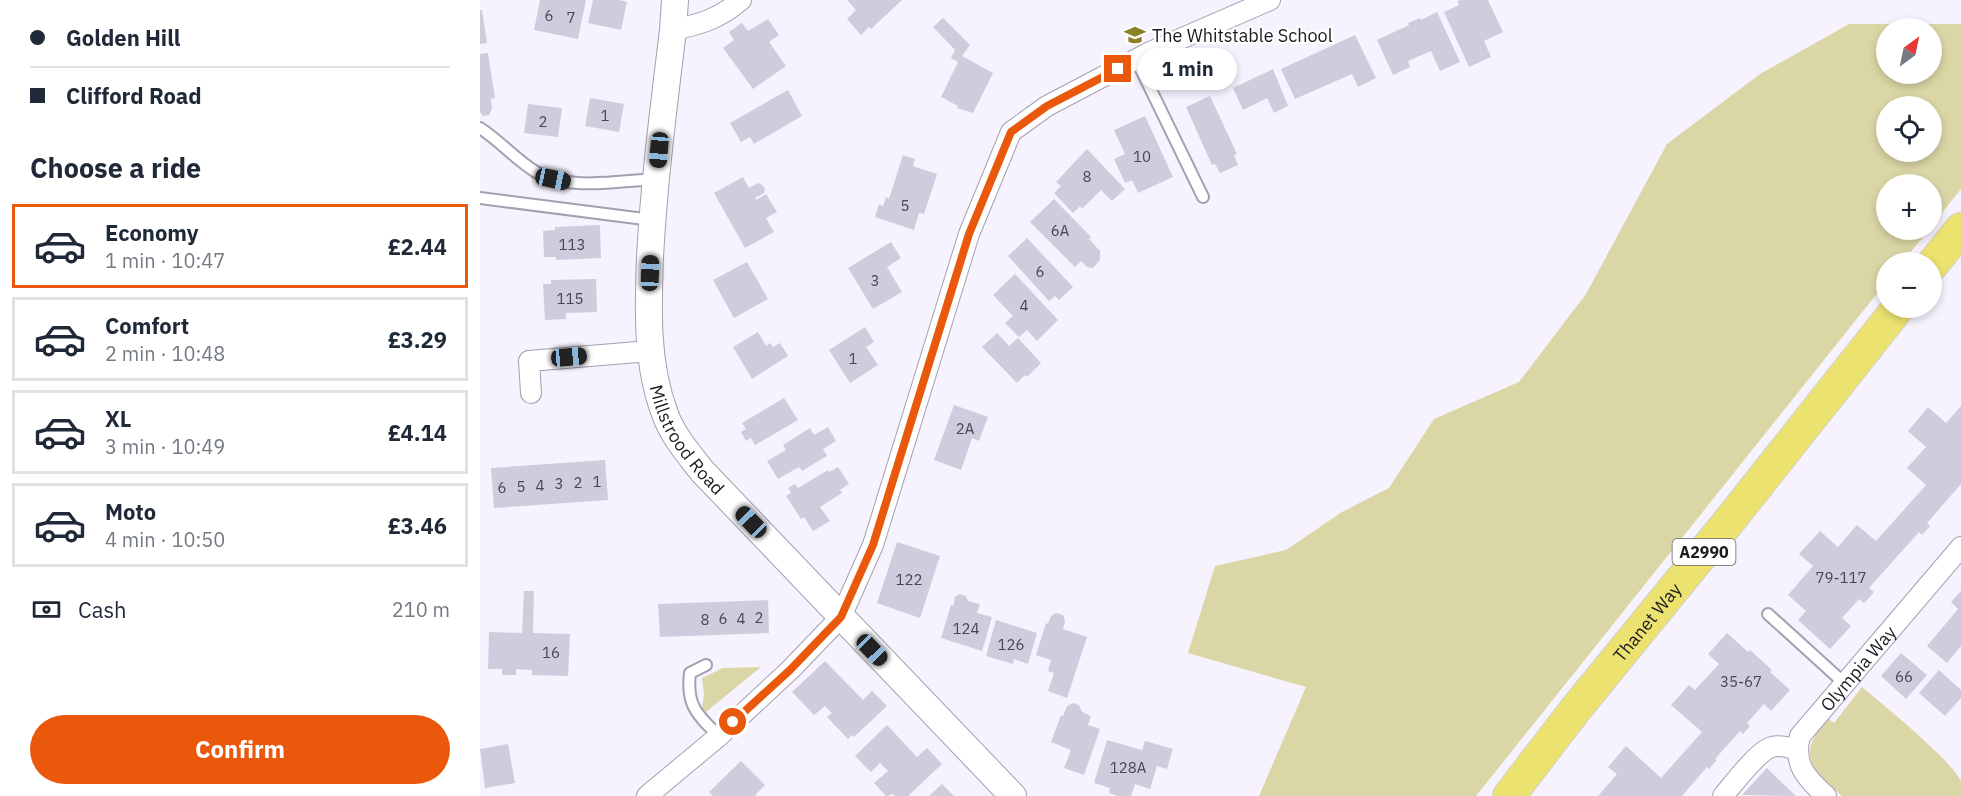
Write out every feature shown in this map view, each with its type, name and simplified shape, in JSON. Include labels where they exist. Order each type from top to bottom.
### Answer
[{"type":"main road","points":[[1942,253],[1961,229]]},
{"type":"main road","name":"Thanet Way","points":[[1509,796],[1575,710],[1723,529],[1890,318]]},
{"type":"street","name":"Millstrood Road","points":[[675,0],[652,220],[649,312],[650,351],[657,388],[674,434],[702,471],[1013,796]]},
{"type":"street","points":[[673,30],[714,19],[730,10],[741,0]]},
{"type":"street","points":[[647,796],[790,670],[841,617],[873,545],[969,234],[1011,132],[1047,106],[1136,59],[1270,0]]},
{"type":"street","points":[[531,393],[529,361],[650,351]]},
{"type":"street","name":"Olympia Way","points":[[1797,750],[1800,736],[1805,728],[1961,547]]},
{"type":"street","points":[[1723,796],[1754,761],[1770,747],[1783,746],[1797,750],[1802,772],[1826,796]]},
{"type":"lane","points":[[1136,59],[1203,197]]},
{"type":"lane","points":[[480,128],[519,160],[538,173],[553,179],[573,183],[656,179]]},
{"type":"lane","points":[[480,198],[652,220]]},
{"type":"lane","points":[[1768,614],[1844,683]]},
{"type":"lane","points":[[706,665],[690,673],[688,690],[697,715],[718,735]]},
{"type":"shaded area","points":[[1849,24],[1876,24],[1876,84],[1942,84],[1942,24],[1961,24],[1961,189],[1942,213],[1942,174],[1876,174],[1876,240],[1921,240],[1910,252],[1876,252],[1876,295],[1476,796],[1259,796],[1306,687],[1188,653],[1215,566],[1286,550],[1342,512],[1389,488],[1434,419],[1519,382],[1586,294],[1667,144],[1760,74]]},
{"type":"shaded area","points":[[761,667],[701,716],[704,694],[702,678],[723,668]]},
{"type":"shaded area","points":[[1862,687],[1946,761],[1961,782],[1961,796],[1842,796],[1822,777],[1811,761],[1810,752],[1817,731],[1827,718],[1834,723]]},
{"type":"building","points":[[540,0],[586,0],[578,39],[534,30]]},
{"type":"building","points":[[593,0],[627,2],[621,30],[588,23]]},
{"type":"building","points":[[847,0],[902,0],[871,29],[869,27],[861,35],[847,19],[856,10]]},
{"type":"building","points":[[1488,0],[1503,32],[1484,41],[1491,57],[1469,67],[1444,12],[1459,5],[1457,1]]},
{"type":"building","points":[[480,10],[482,10],[487,43],[480,44]]},
{"type":"building","points":[[1437,12],[1460,62],[1440,71],[1431,51],[1408,61],[1410,67],[1393,75],[1377,40],[1409,25],[1408,23],[1420,18],[1421,20]]},
{"type":"building","points":[[943,18],[970,45],[962,56],[993,73],[973,113],[957,108],[958,106],[941,97],[958,62],[951,58],[955,50],[933,27]]},
{"type":"building","points":[[768,19],[779,35],[769,42],[786,66],[753,89],[723,48],[734,40],[729,32],[742,23],[748,31]]},
{"type":"building","points":[[1355,35],[1376,78],[1358,87],[1352,74],[1295,99],[1281,69]]},
{"type":"building","points":[[488,53],[495,98],[491,99],[492,109],[489,115],[483,116],[480,112],[480,54]]},
{"type":"building","points":[[1273,69],[1288,106],[1274,113],[1267,98],[1243,110],[1233,88]]},
{"type":"building","points":[[788,90],[802,116],[754,144],[750,137],[741,142],[730,123]]},
{"type":"building","points":[[1210,96],[1237,154],[1234,155],[1238,165],[1220,173],[1215,164],[1212,165],[1186,107]]},
{"type":"building","points":[[590,98],[624,104],[619,132],[585,126]]},
{"type":"building","points":[[528,104],[562,108],[558,137],[524,133]]},
{"type":"building","points":[[1145,116],[1173,177],[1138,193],[1132,180],[1125,183],[1114,159],[1125,154],[1114,130]]},
{"type":"building","points":[[1087,149],[1125,189],[1112,201],[1101,190],[1082,209],[1080,206],[1073,213],[1054,193],[1061,186],[1056,182]]},
{"type":"building","points":[[903,155],[915,159],[913,166],[937,174],[924,214],[919,213],[914,230],[875,217],[879,204],[883,206],[886,197],[889,199]]},
{"type":"building","points":[[743,177],[749,188],[758,183],[762,185],[765,189],[764,193],[755,198],[756,200],[766,194],[777,212],[766,218],[774,232],[745,248],[714,193]]},
{"type":"building","points":[[1054,199],[1091,237],[1089,239],[1100,251],[1100,260],[1093,268],[1087,267],[1081,261],[1075,267],[1030,222]]},
{"type":"building","points":[[600,225],[601,258],[556,260],[556,257],[544,257],[543,231],[555,230],[555,227]]},
{"type":"building","points":[[1027,238],[1073,287],[1059,300],[1055,296],[1049,301],[1008,256]]},
{"type":"building","points":[[891,242],[901,258],[887,267],[902,292],[873,309],[848,268]]},
{"type":"building","points":[[747,262],[768,299],[734,318],[713,280]]},
{"type":"building","points":[[1015,274],[1058,320],[1037,341],[1027,330],[1019,337],[1005,323],[1013,316],[993,295]]},
{"type":"building","points":[[596,279],[597,312],[566,313],[566,319],[545,320],[543,284],[551,284],[551,280]]},
{"type":"building","points":[[865,327],[874,342],[866,347],[878,365],[850,383],[829,350]]},
{"type":"building","points":[[758,332],[766,346],[770,343],[773,347],[780,343],[788,356],[752,379],[733,347]]},
{"type":"building","points":[[997,333],[1009,346],[1018,338],[1041,363],[1017,383],[982,347]]},
{"type":"building","points":[[784,398],[798,420],[755,445],[751,438],[746,441],[741,432],[746,429],[742,423]]},
{"type":"building","points":[[954,405],[988,417],[979,441],[972,438],[961,470],[934,460]]},
{"type":"building","points":[[1961,406],[1961,484],[1927,523],[1930,526],[1922,535],[1919,532],[1869,588],[1874,592],[1869,598],[1864,603],[1859,599],[1842,618],[1851,626],[1830,649],[1798,620],[1806,611],[1788,595],[1813,566],[1799,554],[1820,531],[1838,547],[1857,525],[1876,541],[1926,485],[1907,468],[1926,447],[1908,431],[1928,407],[1946,423]]},
{"type":"building","points":[[828,427],[836,441],[823,449],[827,456],[802,471],[799,467],[778,479],[767,461],[786,450],[783,445],[810,428],[814,435]]},
{"type":"building","points":[[605,460],[608,500],[494,508],[491,468]]},
{"type":"building","points":[[838,467],[849,484],[840,490],[842,493],[820,507],[830,521],[813,531],[804,517],[801,519],[786,496],[791,493],[788,488],[795,484],[798,488],[828,470],[829,472]]},
{"type":"building","points":[[897,542],[940,556],[920,618],[877,603]]},
{"type":"building","points":[[524,591],[534,591],[533,633],[570,634],[568,676],[532,675],[532,670],[516,669],[516,675],[502,675],[502,669],[488,669],[489,632],[522,633]]},
{"type":"building","points":[[1961,591],[1961,646],[1947,663],[1927,646],[1958,609],[1951,602]]},
{"type":"building","points":[[960,594],[966,596],[968,601],[980,604],[977,613],[992,617],[982,651],[941,638],[951,605],[953,606],[955,597]]},
{"type":"building","points":[[768,600],[769,633],[660,637],[658,604]]},
{"type":"building","points":[[1056,613],[1063,615],[1065,621],[1063,629],[1087,637],[1067,698],[1048,691],[1054,673],[1048,671],[1051,660],[1036,655],[1046,623],[1048,624],[1051,616]]},
{"type":"building","points":[[996,620],[1037,633],[1028,664],[1014,659],[1013,664],[986,656]]},
{"type":"building","points":[[1727,633],[1748,652],[1750,650],[1790,690],[1771,711],[1764,704],[1747,723],[1750,726],[1743,734],[1740,731],[1709,769],[1707,767],[1682,796],[1598,796],[1617,774],[1608,767],[1626,746],[1661,778],[1702,732],[1671,705],[1689,685],[1695,690],[1719,664],[1708,654]]},
{"type":"building","points":[[1901,653],[1927,675],[1906,699],[1881,676]]},
{"type":"building","points":[[825,661],[863,700],[872,691],[887,706],[854,737],[852,735],[848,739],[827,717],[832,713],[825,706],[814,715],[792,692]]},
{"type":"building","points":[[1939,670],[1961,690],[1961,698],[1945,716],[1919,693]]},
{"type":"building","points":[[1073,703],[1079,705],[1082,712],[1091,716],[1088,725],[1100,729],[1084,775],[1064,768],[1071,750],[1051,742],[1061,715],[1063,716],[1067,706]]},
{"type":"building","points":[[887,725],[917,757],[927,748],[942,764],[908,796],[893,794],[886,796],[874,783],[888,771],[880,763],[871,772],[855,756]]},
{"type":"building","points":[[1107,740],[1142,750],[1145,741],[1173,749],[1167,769],[1157,766],[1150,789],[1135,784],[1131,796],[1117,796],[1109,793],[1110,788],[1094,783]]},
{"type":"building","points":[[508,744],[515,783],[485,788],[480,749]]},
{"type":"building","points":[[741,761],[765,785],[755,795],[757,796],[713,796],[709,792]]},
{"type":"building","points":[[1767,768],[1779,780],[1796,796],[1742,795]]},
{"type":"building","points":[[942,784],[954,796],[929,796]]},
{"type":"place","name":"The Whitstable School","points":[[1135,35]]},
{"type":"route","points":[[733,722],[790,670],[841,617],[873,545],[969,234],[1011,132],[1047,106],[1118,69]]}]
